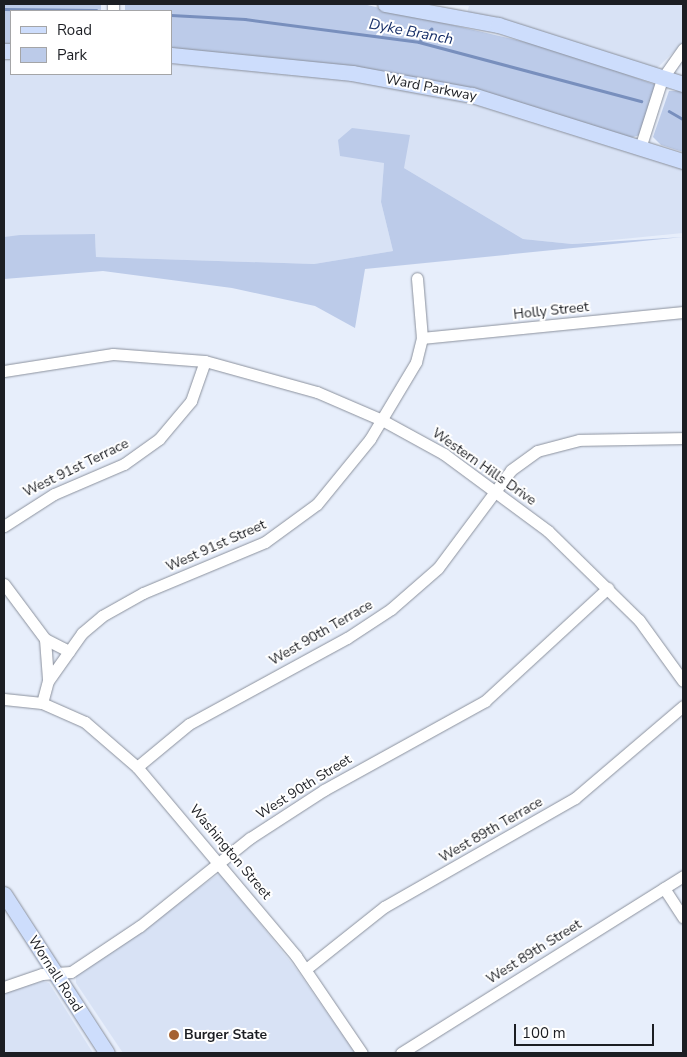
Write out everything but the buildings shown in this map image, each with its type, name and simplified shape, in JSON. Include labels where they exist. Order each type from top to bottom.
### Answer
[{"type":"main road","points":[[385,4],[498,26],[662,79],[683,84]]},
{"type":"main road","name":"Ward Parkway","points":[[172,54],[352,73],[472,95],[683,161]]},
{"type":"main road","name":"Wornall Road","points":[[4,894],[107,1053]]},
{"type":"street","points":[[640,148],[662,79],[683,49]]},
{"type":"street","name":"West 91st Street","points":[[42,703],[48,681],[82,633],[119,605],[247,552],[284,531],[338,481],[382,420],[413,369],[422,338],[417,278]]},
{"type":"street","name":"Holly Street","points":[[422,338],[683,312]]},
{"type":"street","name":"Western Hills Drive","points":[[4,370],[113,354],[205,361],[317,392],[382,420],[496,491],[608,588],[639,620],[683,681]]},
{"type":"street","name":"West 91st Terrace","points":[[4,526],[54,494],[124,464],[159,439],[191,401],[205,361]]},
{"type":"street","name":"West 90th Terrace","points":[[137,767],[188,724],[347,638],[391,609],[438,568],[522,460],[557,443],[683,438]]},
{"type":"street","points":[[4,584],[45,639],[69,651]]},
{"type":"street","name":"West 90th Street","points":[[4,987],[54,973],[69,973],[111,947],[221,861],[324,790],[485,701],[608,588]]},
{"type":"street","points":[[45,639],[48,681]]},
{"type":"street","points":[[4,699],[42,703]]},
{"type":"street","name":"Washington Street","points":[[42,703],[85,722],[137,767],[221,861],[306,970],[362,1053]]},
{"type":"street","name":"West 89th Terrace","points":[[306,970],[384,907],[575,798],[683,706]]},
{"type":"street","name":"West 89th Street","points":[[401,1053],[683,876]]},
{"type":"street","points":[[664,888],[683,917]]},
{"type":"shaded area","points":[[412,4],[683,4],[683,43],[656,69],[467,13],[469,6]]},
{"type":"shaded area","points":[[10,55],[10,75],[172,75],[172,61],[381,84],[453,98],[683,167],[683,233],[572,244],[523,239],[404,168],[384,163],[381,202],[393,251],[314,264],[96,257],[95,234],[4,237],[4,56]]},
{"type":"shaded area","points":[[220,873],[297,970],[355,1053],[123,1053],[76,983],[76,975]]},
{"type":"shaded area","points":[[43,981],[49,983],[93,1053],[4,1053],[4,993]]},
{"type":"green space","points":[[4,4],[101,4],[101,10],[10,10],[10,44],[4,45]]},
{"type":"green space","points":[[125,4],[363,4],[559,50],[656,85],[640,135],[630,138],[349,66],[172,48],[172,10],[125,10]]},
{"type":"green space","points":[[669,91],[683,91],[683,152],[661,145],[653,137]]},
{"type":"green space","points":[[352,128],[410,135],[404,168],[523,239],[572,244],[683,237],[365,269],[355,328],[315,306],[232,288],[103,271],[4,279],[4,237],[20,235],[95,234],[96,257],[314,264],[393,251],[381,202],[384,163],[340,156],[338,140]]},
{"type":"waterway","name":"Dyke Branch","points":[[4,9],[96,10]]},
{"type":"waterway","name":"Dyke Branch","points":[[172,15],[245,19],[419,42],[641,101]]},
{"type":"waterway","points":[[419,42],[431,29]]},
{"type":"waterway","name":"Dyke Branch","points":[[669,111],[683,119]]},
{"type":"place","name":"Burger State","points":[[174,1035]]}]
